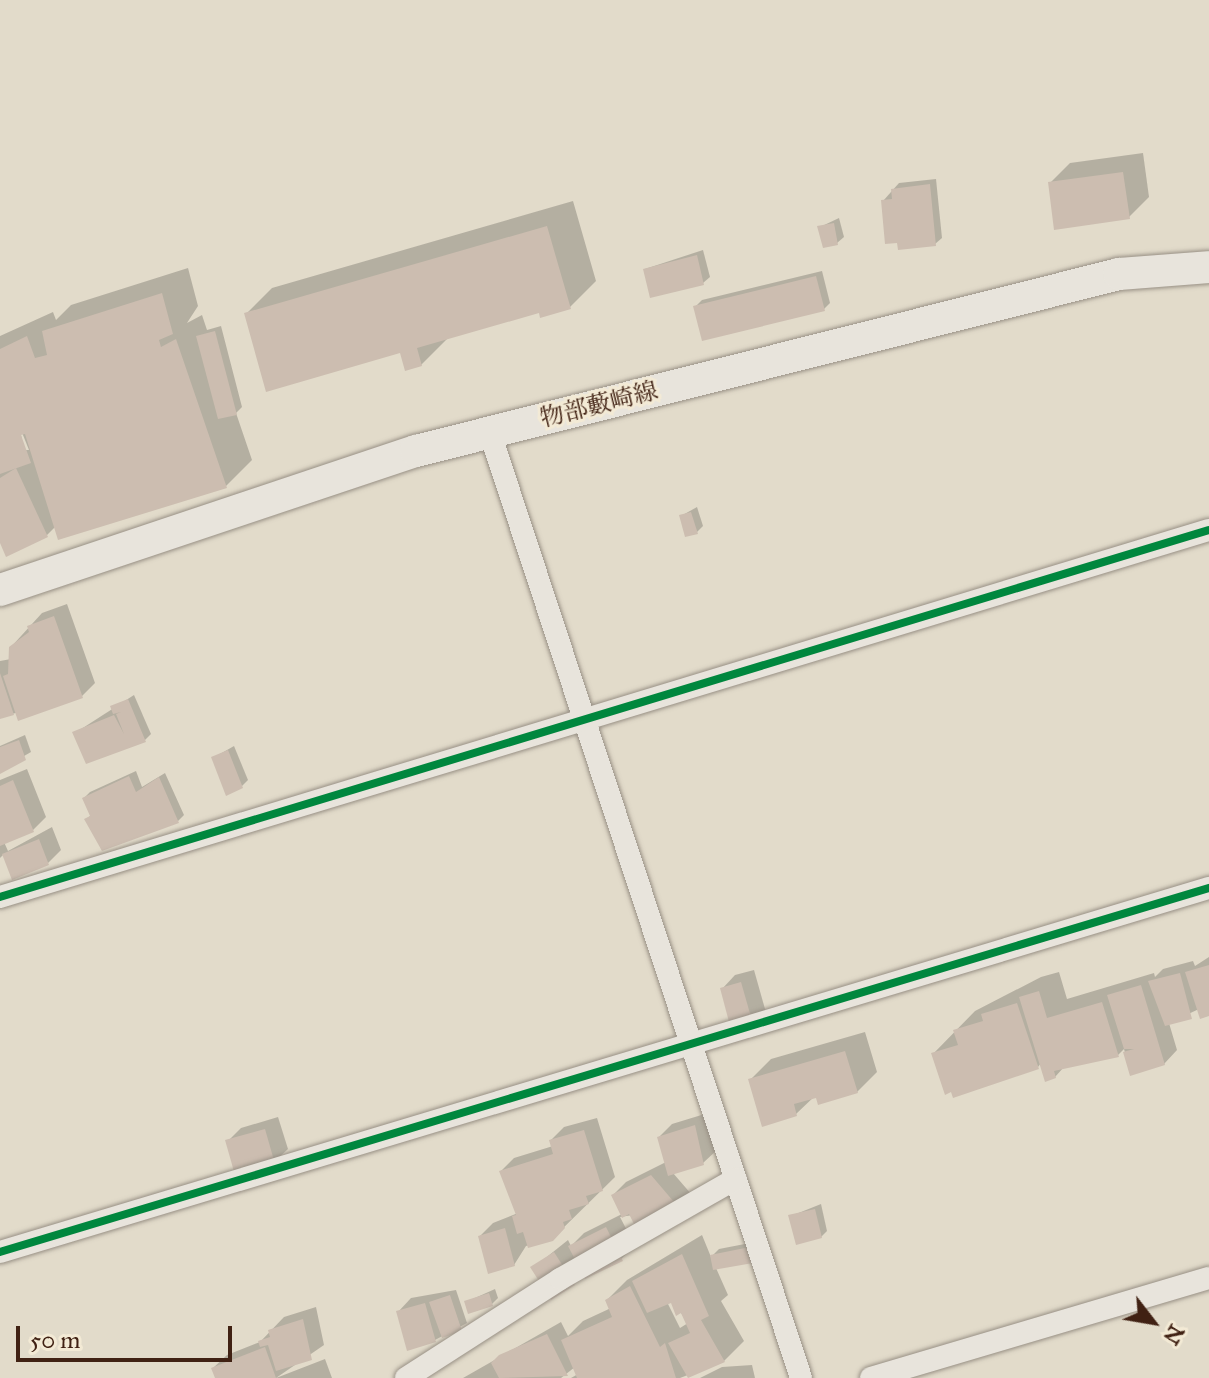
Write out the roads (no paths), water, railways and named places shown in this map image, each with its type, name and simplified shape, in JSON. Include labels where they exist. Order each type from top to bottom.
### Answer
[{"type":"main road","name":"物部藪崎線","points":[[0,590],[416,451],[1119,274],[1209,267]]},
{"type":"street","points":[[490,433],[801,1378]]},
{"type":"street","points":[[0,897],[585,722],[1209,530]]},
{"type":"street","points":[[0,1252],[1209,888]]},
{"type":"street","points":[[406,1378],[560,1279],[735,1179]]},
{"type":"street","points":[[871,1378],[1209,1278]]}]
